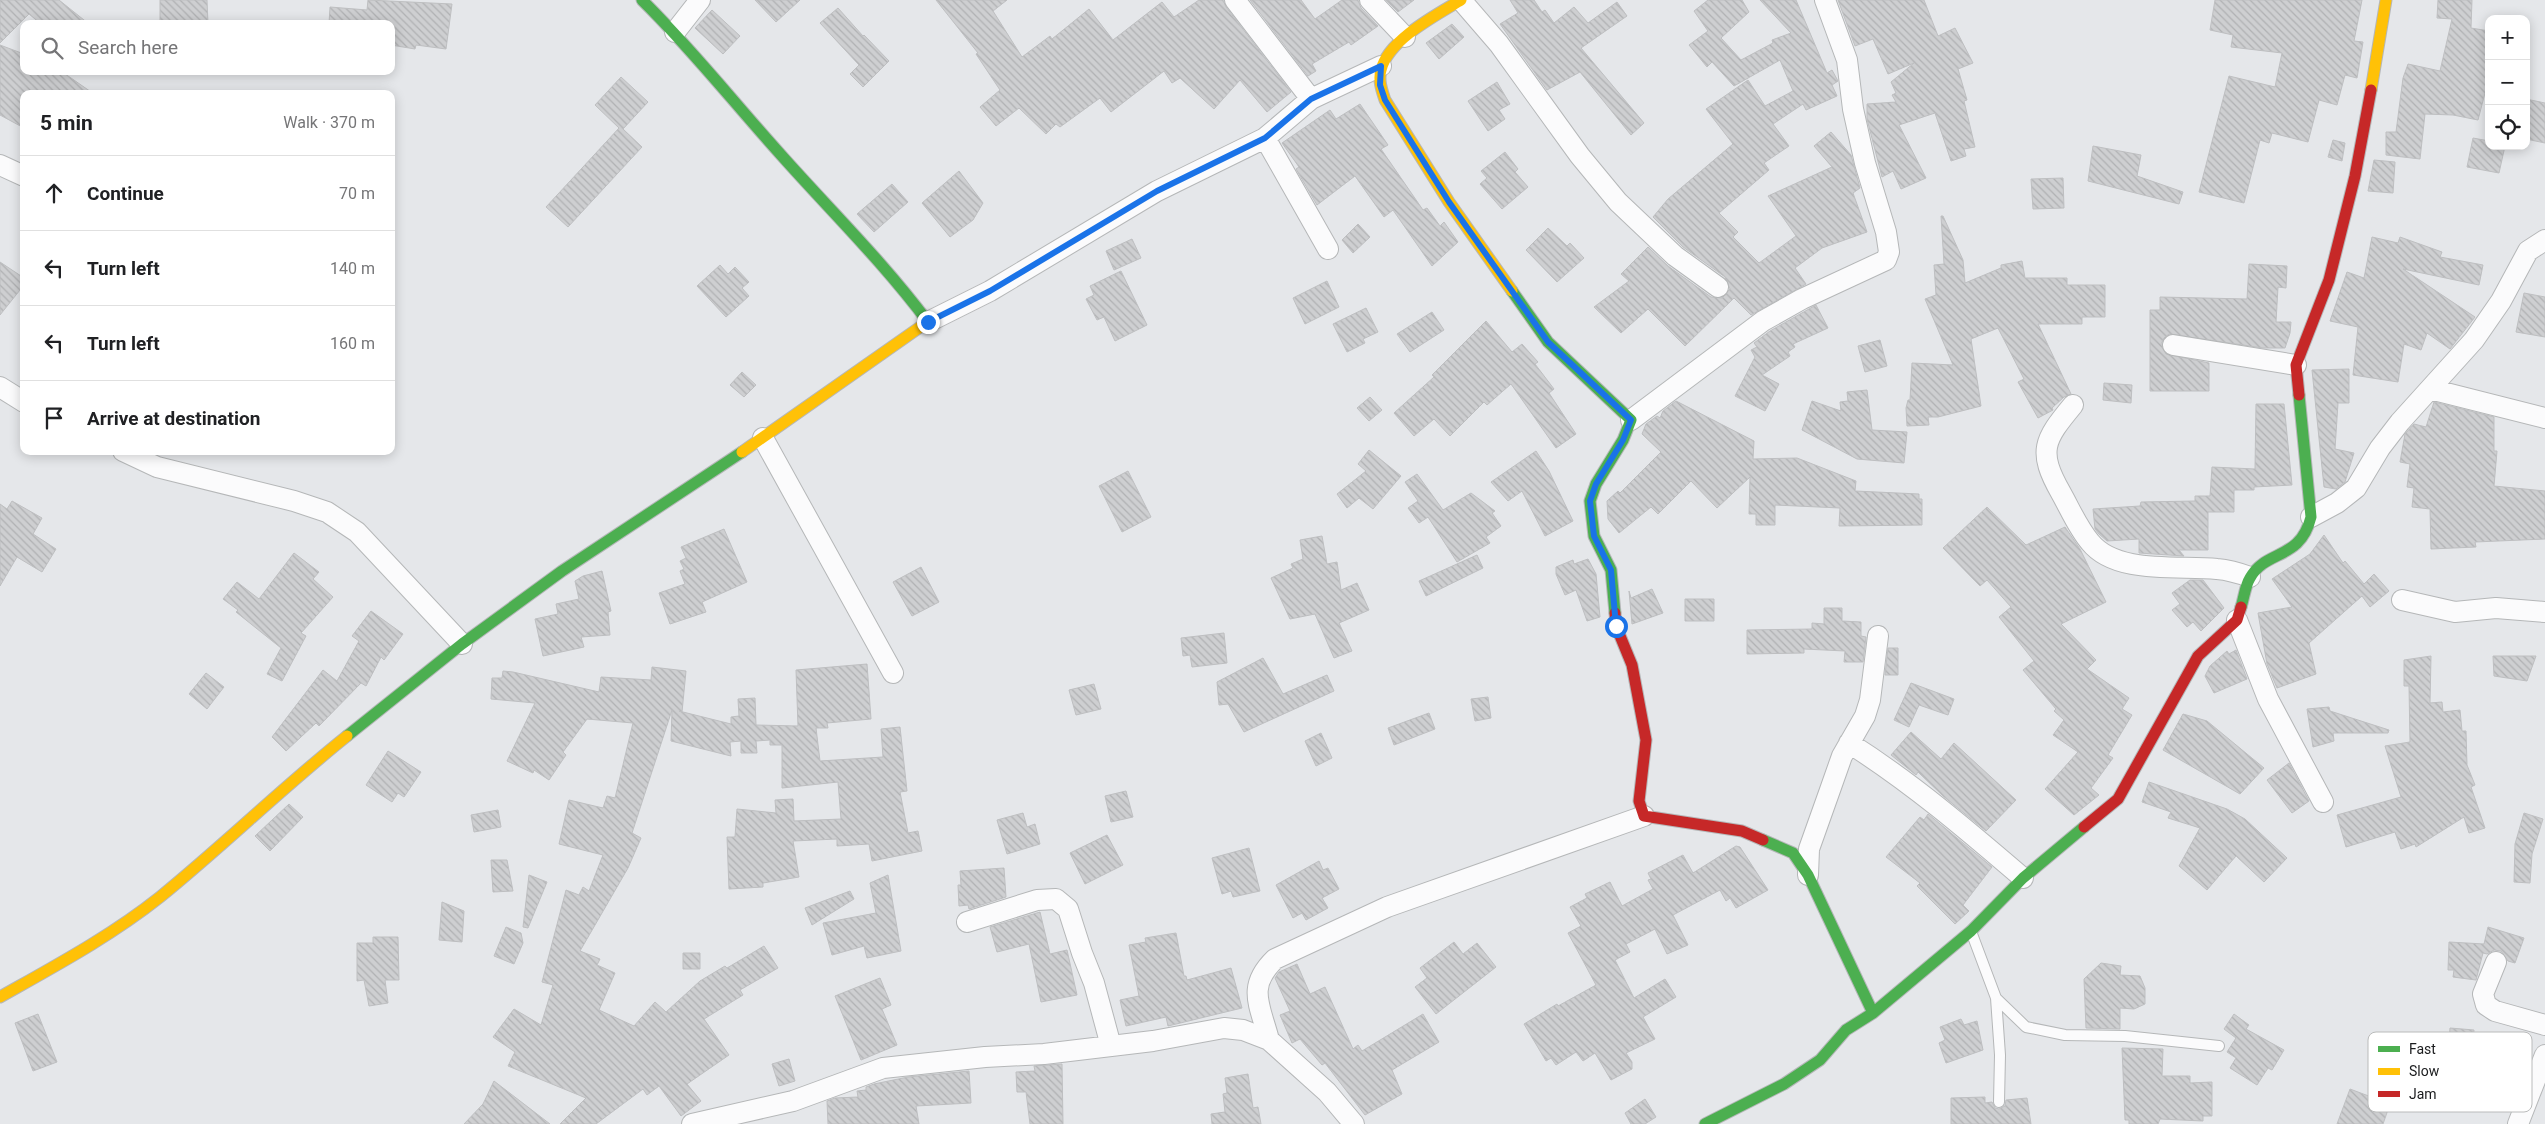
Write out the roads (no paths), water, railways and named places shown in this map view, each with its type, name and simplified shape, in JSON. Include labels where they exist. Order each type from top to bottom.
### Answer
[{"type":"street","points":[[642,0],[675,32],[768,142],[898,281],[928,322]]},
{"type":"street","points":[[675,32],[700,0]]},
{"type":"street","points":[[1235,0],[1311,99]]},
{"type":"street","points":[[1370,0],[1405,36]]},
{"type":"street","points":[[0,997],[91,946],[160,898],[291,781],[462,644],[562,571],[763,438],[928,322],[990,291],[1157,191],[1265,138],[1311,99],[1381,66],[1405,36],[1461,0],[1499,44],[1575,149],[1618,202],[1675,256],[1718,287]]},
{"type":"street","points":[[1644,816],[1639,801],[1646,740],[1632,665],[1616,626],[1611,570],[1594,536],[1590,501],[1596,484],[1623,440],[1631,420],[1763,321],[1802,298],[1886,260],[1889,252],[1886,232],[1865,163],[1853,109],[1847,60],[1825,0]]},
{"type":"street","points":[[1705,1124],[1784,1084],[1820,1060],[1846,1030],[1873,1013],[1971,931],[2024,878],[2118,799],[2198,656],[2237,620],[2250,577],[2264,564],[2298,544],[2307,533],[2311,517],[2296,365],[2301,345],[2331,273],[2357,163],[2386,0]]},
{"type":"street","points":[[1381,66],[1380,85],[1385,100],[1449,202],[1542,334],[1576,370],[1631,420]]},
{"type":"street","points":[[1265,138],[1328,249]]},
{"type":"street","points":[[0,165],[20,174]]},
{"type":"street","points":[[2311,517],[2337,503],[2356,488],[2385,442],[2474,340],[2501,301],[2528,251],[2545,240]]},
{"type":"street","points":[[2173,344],[2296,365]]},
{"type":"street","points":[[0,387],[20,400]]},
{"type":"street","points":[[2430,389],[2545,418]]},
{"type":"street","points":[[2073,406],[2052,430],[2046,447],[2047,464],[2053,480],[2090,543],[2106,555],[2140,566],[2218,569],[2250,577]]},
{"type":"street","points":[[763,438],[893,672]]},
{"type":"street","points":[[132,455],[158,467],[294,501],[327,512],[357,532],[462,644]]},
{"type":"street","points":[[2402,600],[2455,612],[2496,608],[2545,612]]},
{"type":"street","points":[[2237,620],[2268,699],[2323,802]]},
{"type":"street","points":[[1808,875],[1809,849],[1842,756],[1865,716],[1870,700],[1878,636]]},
{"type":"street","points":[[1849,744],[1884,765],[1936,803],[2024,878]]},
{"type":"street","points":[[1269,1040],[1256,988],[1262,971],[1275,959],[1387,907],[1644,816],[1742,831],[1793,852],[1808,875],[1873,1013]]},
{"type":"street","points":[[967,922],[1037,900],[1056,898],[1068,909],[1094,983],[1111,1046]]},
{"type":"street","points":[[2496,962],[2483,994],[2486,1005],[2495,1011],[2545,1025]]},
{"type":"street","points":[[694,1124],[793,1101],[883,1068],[1153,1042],[1224,1028],[1243,1030],[1269,1040],[1327,1092],[1354,1124]]},
{"type":"street","points":[[2532,1088],[2545,1055]]},
{"type":"street","points":[[2518,1124],[2523,1112]]},
{"type":"lane","points":[[1971,931],[1996,998],[2000,1055],[1999,1102]]},
{"type":"lane","points":[[1996,998],[2026,1026],[2065,1035],[2125,1036],[2219,1046]]}]
